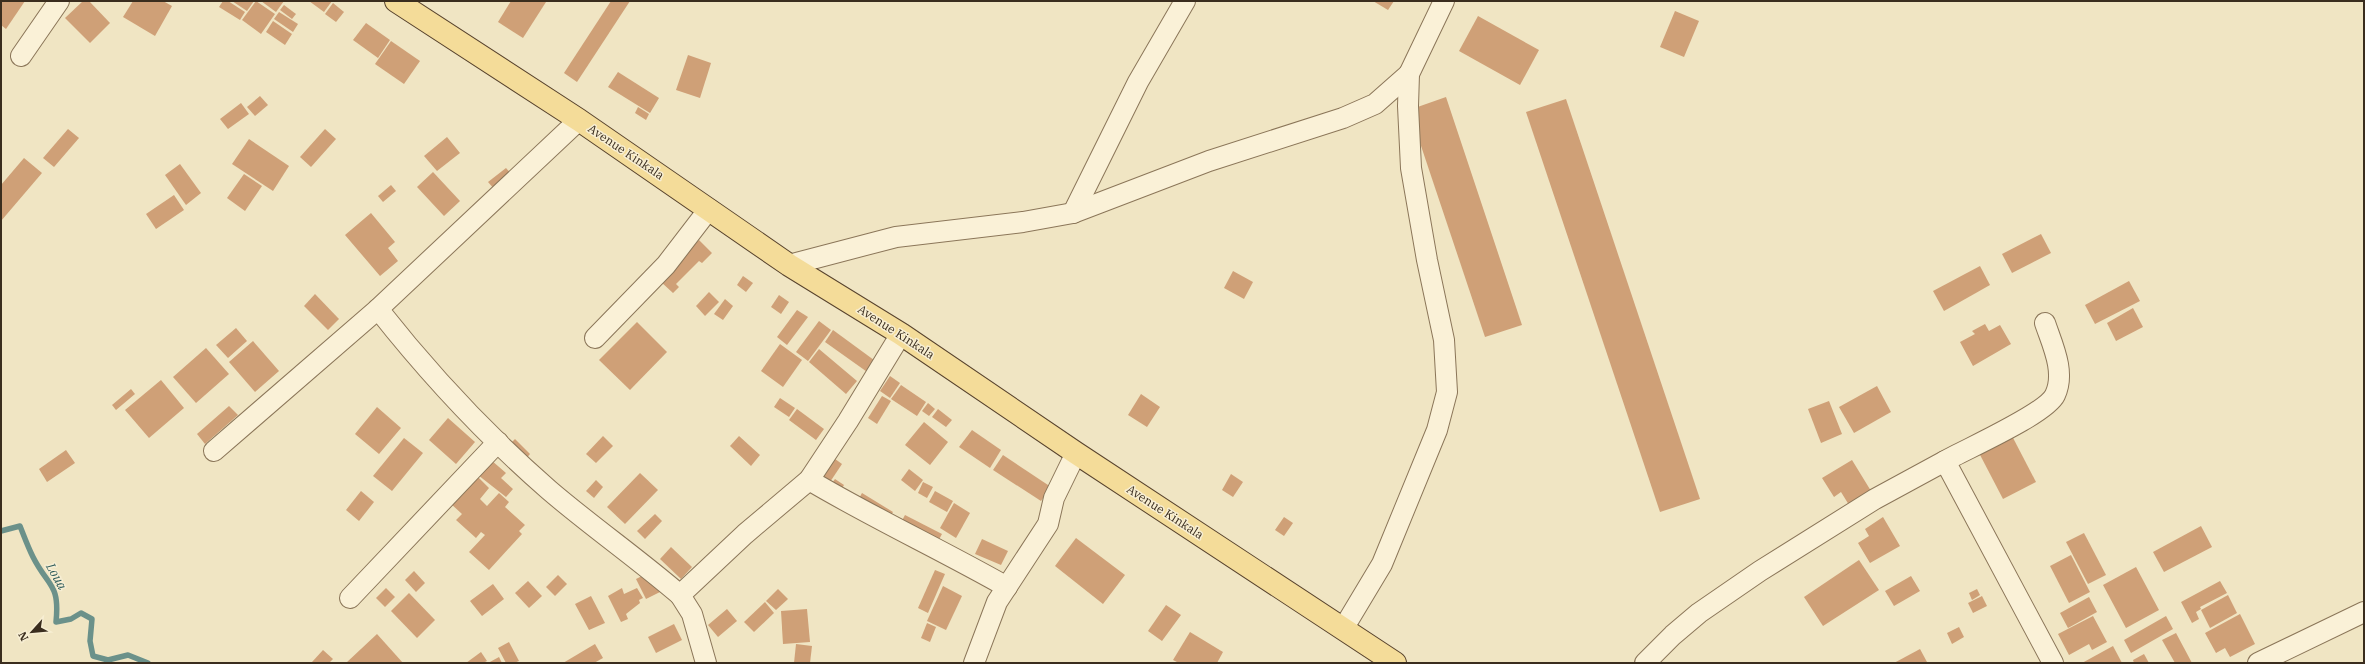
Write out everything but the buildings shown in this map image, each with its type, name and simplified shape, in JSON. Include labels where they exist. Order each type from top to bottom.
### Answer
[{"type":"main road","name":"Avenue Kinkala","points":[[396,1],[579,120],[789,265],[901,334],[1076,453],[1396,663]]},
{"type":"street","points":[[20,56],[59,1]]},
{"type":"street","points":[[1073,213],[1138,82],[1184,1]]},
{"type":"street","points":[[789,265],[896,237],[1023,222],[1073,213],[1209,162],[1343,118],[1375,104],[1409,74],[1444,1]]},
{"type":"street","points":[[1343,629],[1385,557],[1437,430],[1447,392],[1444,340],[1427,260],[1411,168],[1408,106],[1409,74]]},
{"type":"street","points":[[214,451],[378,309],[579,120]]},
{"type":"street","points":[[595,338],[666,265],[709,209]]},
{"type":"street","points":[[378,309],[419,360],[498,442],[549,490],[680,595],[692,614],[706,663]]},
{"type":"street","points":[[1645,663],[1673,635],[1699,613],[1760,571],[1875,499],[2039,410],[2055,395],[2058,380],[2057,359],[2045,323]]},
{"type":"street","points":[[680,595],[745,534],[809,480],[848,421],[901,334]]},
{"type":"street","points":[[350,598],[498,442]]},
{"type":"street","points":[[974,663],[997,602],[1048,524],[1054,498],[1076,453]]},
{"type":"street","points":[[1945,461],[2053,663]]},
{"type":"street","points":[[809,480],[864,513],[953,556],[1007,587]]},
{"type":"street","points":[[2258,663],[2364,612]]},
{"type":"waterway","name":"Loua","points":[[1,531],[20,526],[38,567],[52,586],[56,600],[56,622],[71,619],[81,613],[92,619],[90,641],[93,656],[108,660],[128,655],[148,663]]}]
